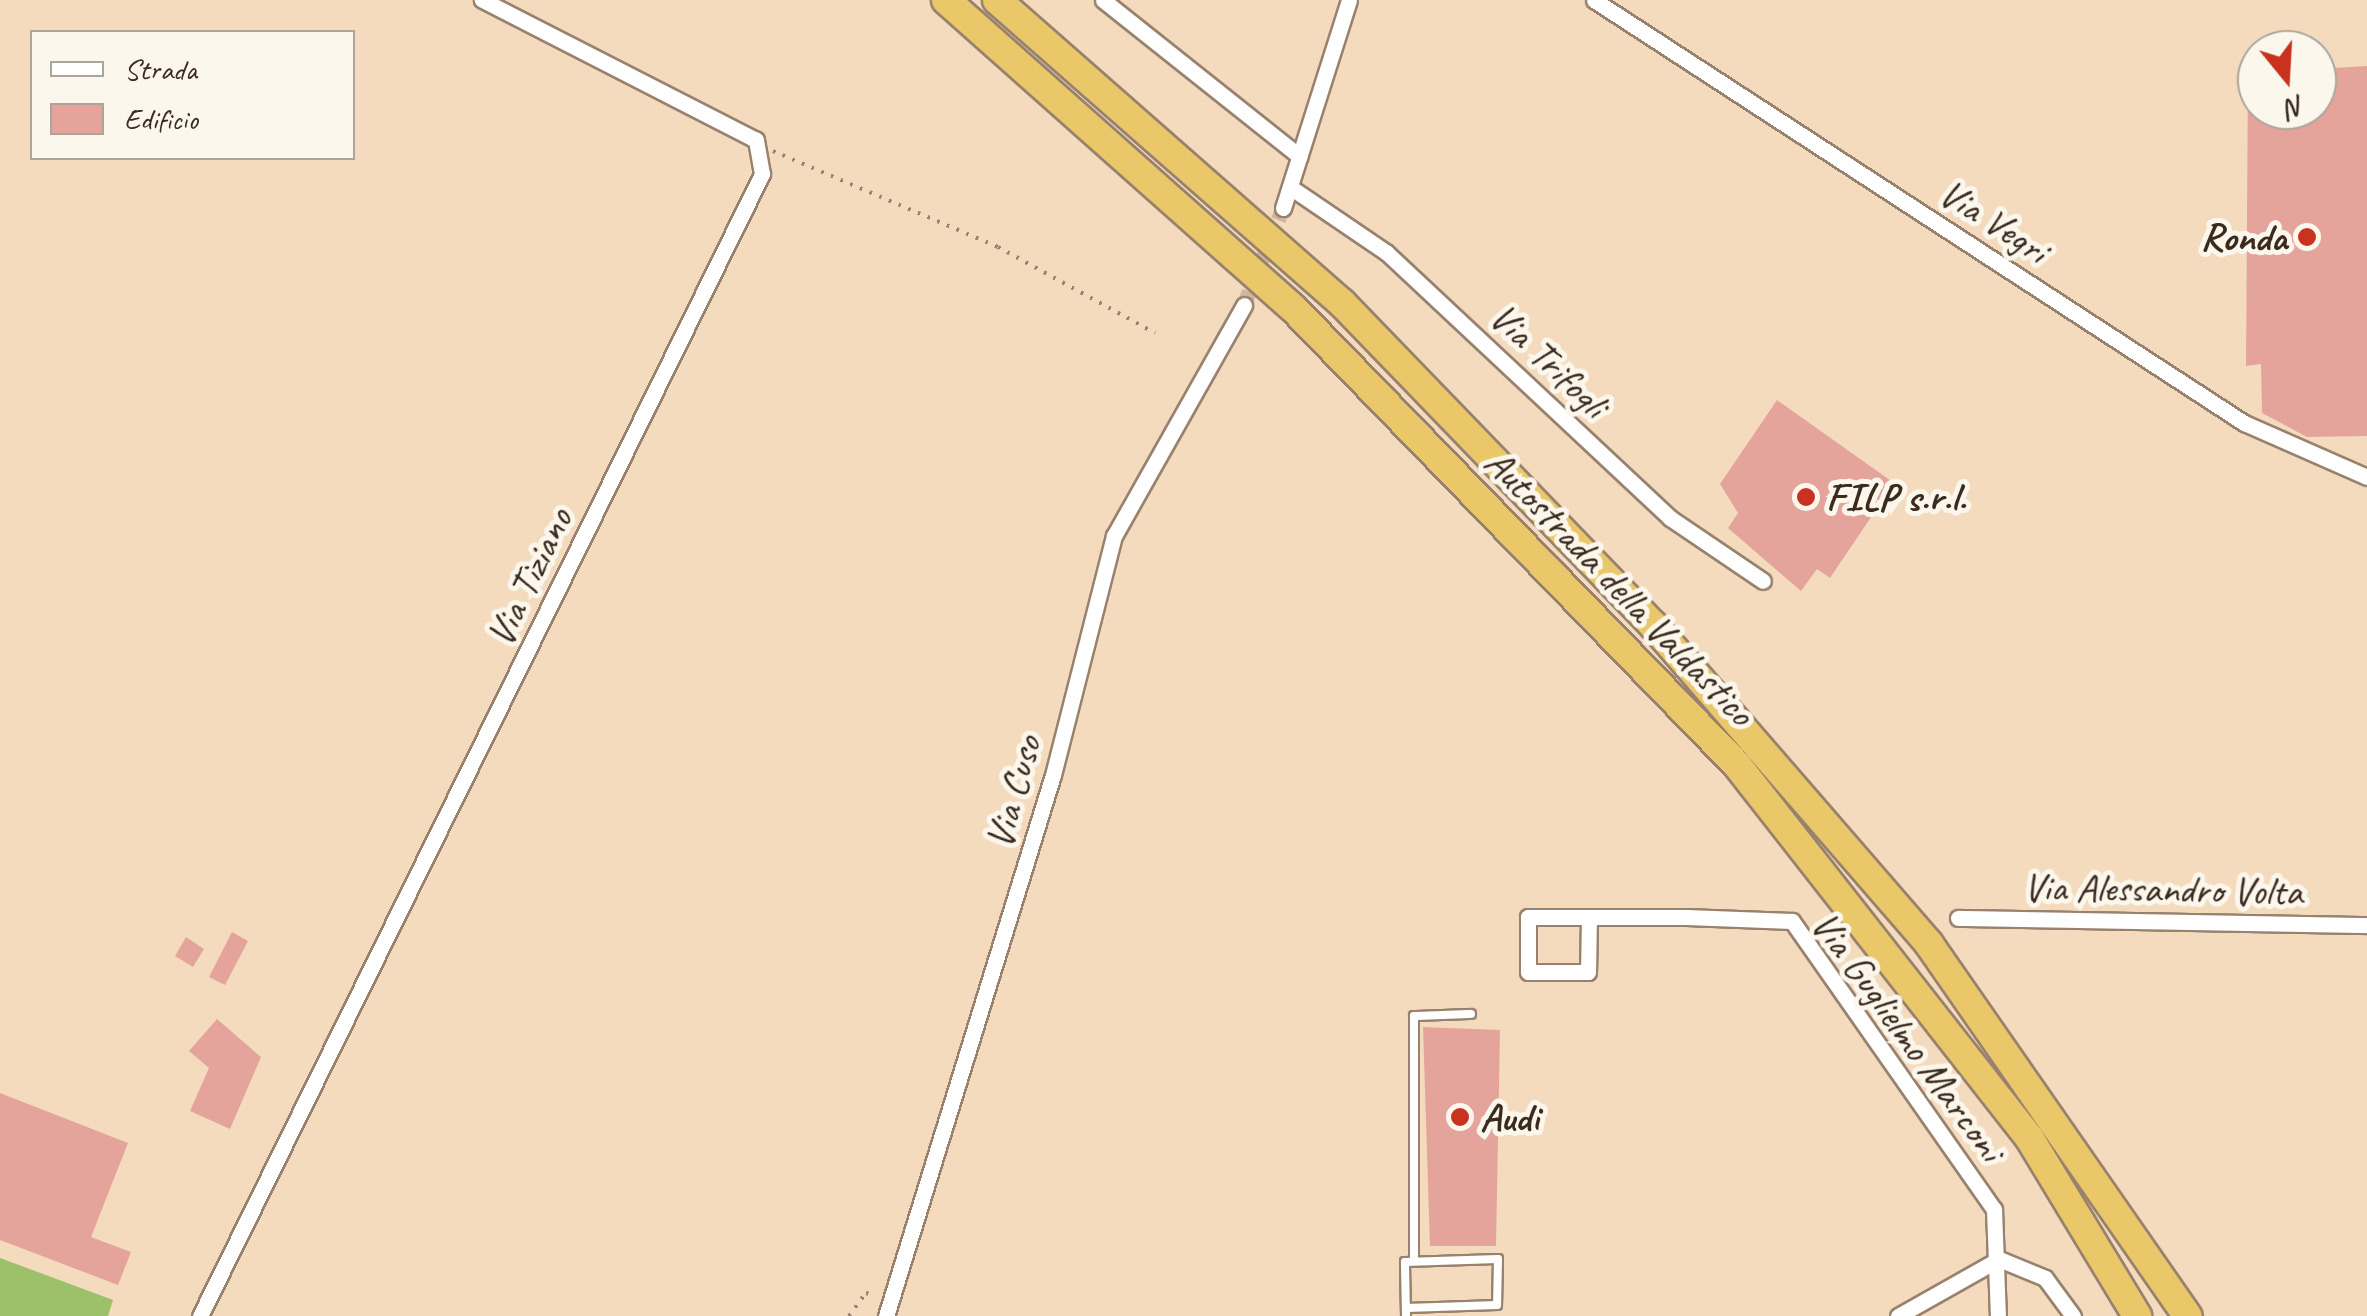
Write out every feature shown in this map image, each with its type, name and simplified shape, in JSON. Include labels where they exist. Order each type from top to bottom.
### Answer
[{"type":"highway","name":"Autostrada della Valdastico","points":[[946,0],[1292,307],[1737,766],[2030,1139],[2138,1316]]},
{"type":"highway","name":"Autostrada della Valdastico","points":[[997,0],[1342,302],[1762,748],[1929,944],[2188,1316]]},
{"type":"street","points":[[482,0],[735,128],[763,153]]},
{"type":"street","points":[[1102,0],[1300,156]]},
{"type":"street","points":[[1284,208],[1349,0]]},
{"type":"street","name":"Via Vegri","points":[[1594,0],[2244,423],[2367,478]]},
{"type":"street","name":"Via Tiziano","points":[[200,1316],[758,185],[763,153]]},
{"type":"street","name":"Via Trifogli","points":[[1290,187],[1388,252],[1670,518],[1763,582]]},
{"type":"street","name":"Via Cuso","points":[[886,1308],[1015,904],[1114,536],[1244,305]]},
{"type":"street","name":"Via Guglielmo Marconi","points":[[1588,918],[1588,972],[1528,972],[1528,917],[1588,918],[1792,922],[1994,1209],[1999,1260],[1998,1316]]},
{"type":"street","name":"Via Alessandro Volta","points":[[1958,918],[2367,925]]},
{"type":"street","points":[[1898,1316],[1999,1260],[2046,1278],[2073,1316]]},
{"type":"lane","points":[[1414,1261],[1414,1016],[1470,1014]]},
{"type":"lane","points":[[1498,1258],[1497,1305],[1406,1312],[1405,1262],[1498,1258]]},
{"type":"path","points":[[763,153],[787,152],[998,246],[1155,333]]},
{"type":"path","points":[[849,1316],[866,1293],[886,1308]]},
{"type":"green space","points":[[0,1258],[113,1300],[108,1316],[0,1316]]},
{"type":"building","name":"Ronda","points":[[2367,66],[2367,436],[2307,437],[2262,413],[2261,364],[2246,366],[2248,130],[2337,130],[2337,68]]},
{"type":"building","name":"FILP s.r.l.","points":[[1777,400],[1894,483],[1830,578],[1817,569],[1801,591],[1728,528],[1738,513],[1720,484]]},
{"type":"building","points":[[232,932],[248,941],[225,985],[209,977]]},
{"type":"building","points":[[186,937],[204,949],[193,967],[175,956]]},
{"type":"building","points":[[217,1019],[261,1057],[230,1129],[190,1111],[209,1068],[189,1051]]},
{"type":"building","name":"Audi","points":[[1423,1027],[1500,1030],[1496,1246],[1430,1246]]},
{"type":"building","points":[[0,1093],[128,1143],[91,1237],[131,1252],[118,1285],[0,1240]]},
{"type":"tunnel","points":[[1244,305],[1283,208]]},
{"type":"place","name":"Ronda","points":[[2307,237]]},
{"type":"place","name":"FILP s.r.l.","points":[[1806,497]]},
{"type":"place","name":"Audi","points":[[1460,1117]]}]
